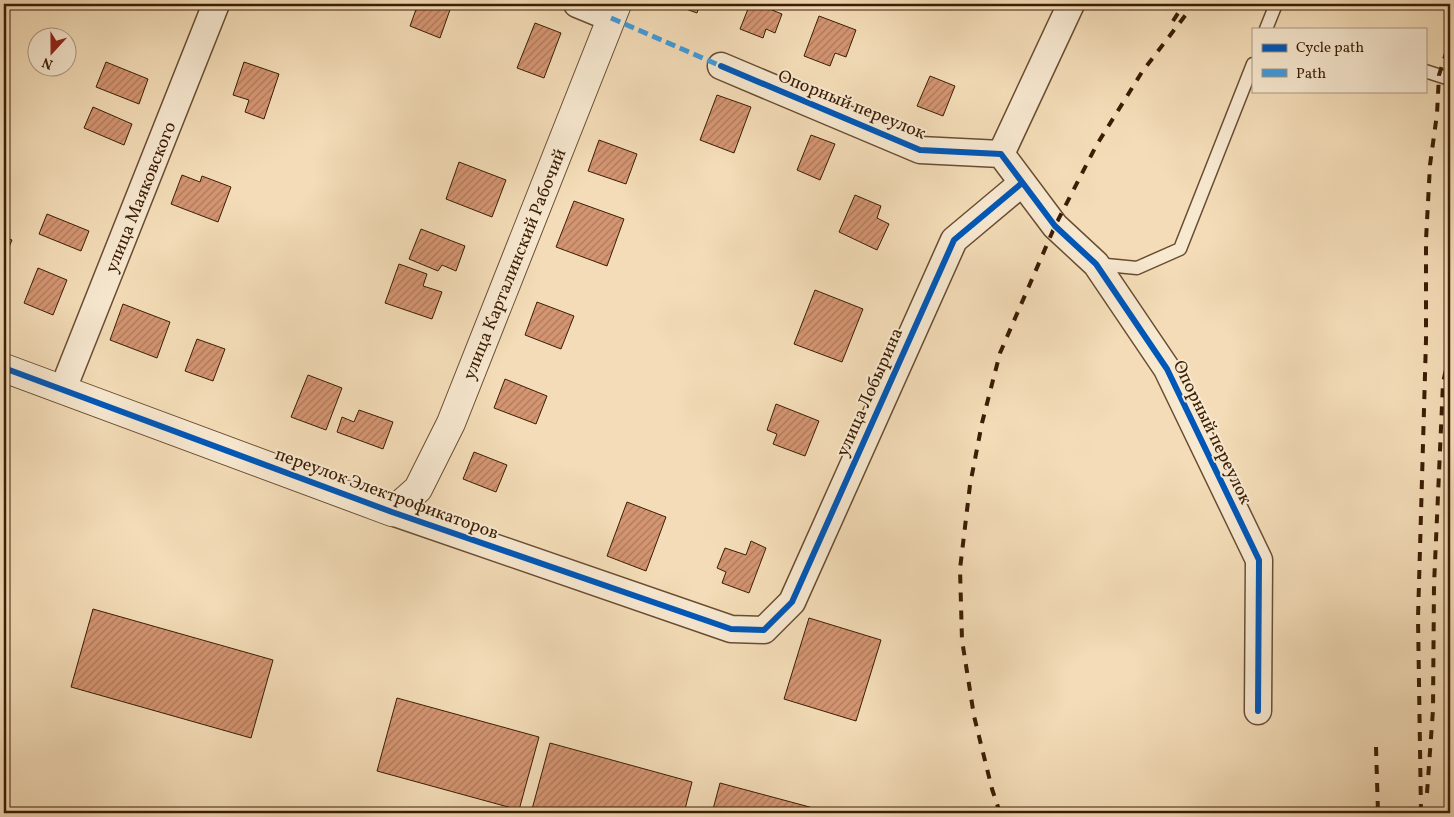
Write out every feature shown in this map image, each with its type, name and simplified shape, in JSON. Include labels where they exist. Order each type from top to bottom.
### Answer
[{"type":"street","name":"улица Маяковского","points":[[63,389],[216,4]]},
{"type":"street","points":[[576,4],[614,11]]},
{"type":"street","points":[[1001,154],[1071,4]]},
{"type":"street","name":"улица Карталинский Рабочий","points":[[392,512],[418,489],[451,423],[614,11]]},
{"type":"street","name":"Опорный переулок","points":[[721,66],[920,150],[1001,154],[1055,226],[1096,264],[1167,369],[1259,560],[1258,710]]},
{"type":"street","name":"улица Лобырина","points":[[764,630],[792,602],[954,240],[1022,183]]},
{"type":"street","name":"переулок Электрофикаторов","points":[[4,368],[392,512],[731,629],[764,630]]},
{"type":"lane","points":[[1266,28],[1276,4]]},
{"type":"lane","points":[[1096,264],[1137,268],[1180,249],[1252,67]]},
{"type":"lane","points":[[1426,71],[1450,79]]},
{"type":"building","points":[[418,4],[452,4],[440,38],[410,26]]},
{"type":"building","points":[[672,4],[700,4],[697,13]]},
{"type":"building","points":[[750,4],[757,4],[782,14],[775,33],[766,29],[763,38],[740,29]]},
{"type":"building","points":[[819,16],[856,30],[846,57],[835,53],[830,66],[804,56]]},
{"type":"building","points":[[535,23],[561,33],[544,78],[517,68]]},
{"type":"building","points":[[106,62],[148,79],[139,104],[96,87]]},
{"type":"building","points":[[244,62],[279,74],[264,119],[245,112],[249,100],[233,95]]},
{"type":"building","points":[[930,76],[955,86],[943,116],[917,106]]},
{"type":"building","points":[[717,95],[751,107],[734,153],[700,140]]},
{"type":"building","points":[[93,107],[132,124],[124,145],[84,128]]},
{"type":"building","points":[[811,135],[835,144],[820,180],[797,170]]},
{"type":"building","points":[[599,140],[637,154],[626,184],[588,171]]},
{"type":"building","points":[[459,162],[506,180],[492,217],[446,199]]},
{"type":"building","points":[[182,175],[200,182],[202,176],[231,187],[218,222],[171,204]]},
{"type":"building","points":[[855,195],[881,206],[877,218],[889,224],[877,250],[839,232]]},
{"type":"building","points":[[574,201],[624,219],[607,266],[556,247]]},
{"type":"building","points":[[47,214],[89,231],[81,251],[39,234]]},
{"type":"building","points":[[421,229],[465,246],[456,271],[442,265],[438,271],[409,259]]},
{"type":"building","points":[[4,237],[12,240],[4,259]]},
{"type":"building","points":[[399,264],[427,274],[423,286],[442,292],[432,319],[385,303]]},
{"type":"building","points":[[38,268],[67,280],[53,315],[24,303]]},
{"type":"building","points":[[815,290],[863,309],[842,362],[794,344]]},
{"type":"building","points":[[537,302],[574,316],[561,349],[525,335]]},
{"type":"building","points":[[123,304],[170,322],[157,358],[110,340]]},
{"type":"building","points":[[197,339],[225,349],[213,381],[185,371]]},
{"type":"building","points":[[308,375],[342,388],[326,430],[291,417]]},
{"type":"building","points":[[505,379],[547,396],[536,424],[494,408]]},
{"type":"building","points":[[776,404],[819,421],[805,456],[773,444],[777,434],[767,430]]},
{"type":"building","points":[[359,410],[393,422],[383,449],[337,432],[342,417],[354,422]]},
{"type":"building","points":[[474,452],[507,465],[496,492],[463,479]]},
{"type":"building","points":[[627,502],[666,517],[646,571],[607,556]]},
{"type":"building","points":[[751,541],[766,548],[749,593],[722,583],[726,572],[717,568],[725,548],[746,555]]},
{"type":"building","points":[[93,609],[273,660],[251,738],[71,687]]},
{"type":"building","points":[[809,618],[881,640],[856,721],[784,699]]},
{"type":"building","points":[[397,698],[539,737],[519,810],[377,771]]},
{"type":"building","points":[[550,743],[692,782],[684,813],[531,813]]},
{"type":"building","points":[[720,783],[832,813],[712,813]]},
{"type":"railway","points":[[1173,21],[1184,4]]},
{"type":"railway","points":[[1000,813],[992,789],[974,716],[962,640],[960,569],[970,485],[982,423],[1000,353],[1055,226],[1096,146],[1142,72],[1194,4]]},
{"type":"railway","points":[[1421,813],[1418,618],[1426,340],[1426,240],[1430,165],[1437,114],[1439,75],[1450,41]]},
{"type":"railway","points":[[1427,793],[1433,710],[1434,585],[1443,383],[1450,351]]},
{"type":"railway","points":[[1376,747],[1378,813]]},
{"type":"marked path","points":[[611,18],[721,66]]},
{"type":"cycle path","points":[[721,66],[920,150],[1001,154],[1055,226],[1096,264],[1167,369],[1259,560],[1258,711]]},
{"type":"cycle path","points":[[4,368],[392,512],[731,629],[764,630],[792,602],[954,240],[1022,183]]}]
